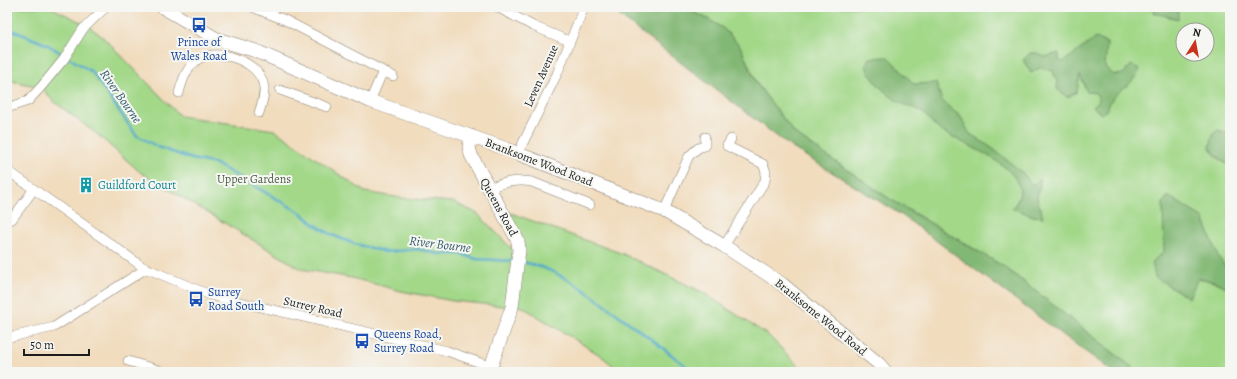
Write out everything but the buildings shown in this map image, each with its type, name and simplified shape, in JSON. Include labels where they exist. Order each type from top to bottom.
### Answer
[{"type":"street","name":"Branksome Wood Road","points":[[162,7],[217,39],[256,51],[370,101],[471,136],[664,211],[724,246],[782,284],[879,364],[886,372]]},
{"type":"street","points":[[252,7],[285,20],[393,76]]},
{"type":"street","points":[[497,7],[532,26],[569,41]]},
{"type":"street","name":"Leven Avenue","points":[[518,154],[557,74],[569,41],[584,7]]},
{"type":"street","points":[[7,108],[28,101],[64,59],[83,29],[104,8]]},
{"type":"street","points":[[179,93],[187,72],[196,61],[212,56],[232,57],[252,66],[261,77],[264,93],[259,113]]},
{"type":"street","points":[[370,101],[383,71]]},
{"type":"street","points":[[280,90],[327,107]]},
{"type":"street","name":"Queens Road","points":[[471,136],[468,147],[471,155],[518,241],[519,262],[512,307],[494,370]]},
{"type":"street","points":[[724,246],[765,182],[766,172],[762,164],[727,146],[731,139]]},
{"type":"street","points":[[664,211],[689,156],[698,148],[708,144]]},
{"type":"street","name":"Surrey Road","points":[[7,170],[147,268],[212,295],[447,351],[494,370]]},
{"type":"street","points":[[488,188],[510,181],[523,180],[532,182],[572,202],[590,205]]},
{"type":"street","points":[[7,222],[12,219],[34,189]]},
{"type":"street","points":[[7,338],[54,327],[147,268]]},
{"type":"street","points":[[470,360],[480,372]]},
{"type":"street","points":[[128,361],[165,372]]},
{"type":"green space","name":"Upper Gardens","points":[[7,7],[50,7],[87,25],[104,38],[180,116],[274,130],[365,192],[401,198],[453,202],[478,214],[510,247],[519,250],[508,212],[623,254],[702,292],[769,336],[804,372],[621,372],[600,355],[521,306],[512,307],[453,301],[401,291],[352,278],[301,269],[140,172],[97,134],[52,100],[41,87],[7,80]]},
{"type":"green space","points":[[608,7],[682,7],[710,20],[724,29],[740,46],[757,84],[795,134],[890,199],[1006,268],[1138,372],[1113,372],[903,216],[791,147]]},
{"type":"green space","points":[[682,7],[1230,7],[1230,134],[1218,130],[1212,142],[1212,151],[1218,158],[1230,166],[1230,372],[1138,372],[1006,268],[890,199],[795,134],[757,84],[740,46],[723,29],[710,20]]},
{"type":"green space","points":[[1151,7],[1184,7],[1178,11],[1178,19],[1154,13]]},
{"type":"green space","points":[[1096,38],[1107,43],[1105,67],[1114,75],[1123,74],[1131,65],[1140,69],[1135,78],[1112,99],[1107,109],[1102,114],[1093,107],[1099,100],[1096,93],[1087,92],[1080,75],[1077,92],[1067,97],[1057,89],[1057,82],[1053,71],[1039,68],[1031,73],[1023,60],[1030,53],[1036,53],[1045,57],[1059,53],[1059,60],[1063,62]]},
{"type":"green space","points":[[888,57],[914,84],[936,83],[942,101],[961,117],[969,133],[992,148],[1023,173],[1032,185],[1041,179],[1037,198],[1043,217],[1033,216],[1012,208],[1019,195],[1018,183],[1010,172],[982,153],[940,130],[923,113],[899,102],[878,85],[866,66],[870,58]]},
{"type":"green space","points":[[1218,130],[1230,134],[1230,166],[1218,157],[1210,148],[1211,140]]},
{"type":"green space","points":[[1168,196],[1203,218],[1218,256],[1230,273],[1230,290],[1218,283],[1198,278],[1189,298],[1155,277],[1152,262],[1164,252],[1163,203]]},
{"type":"waterway","name":"River Bourne","points":[[7,28],[48,45],[92,72],[136,135],[158,147],[192,159],[216,164],[301,213],[314,224],[332,235],[355,244],[386,252],[418,249],[438,254],[461,254],[476,259],[514,261]]},
{"type":"waterway","name":"River Bourne","points":[[521,262],[548,270],[574,283],[666,350],[693,372]]},
{"type":"place","name":"Prince of Wales Road","points":[[199,25]]},
{"type":"place","name":"Guildford Court","points":[[86,185]]},
{"type":"place","name":"Surrey Road South","points":[[196,299]]},
{"type":"place","name":"Queens Road, Surrey Road","points":[[362,341]]}]
